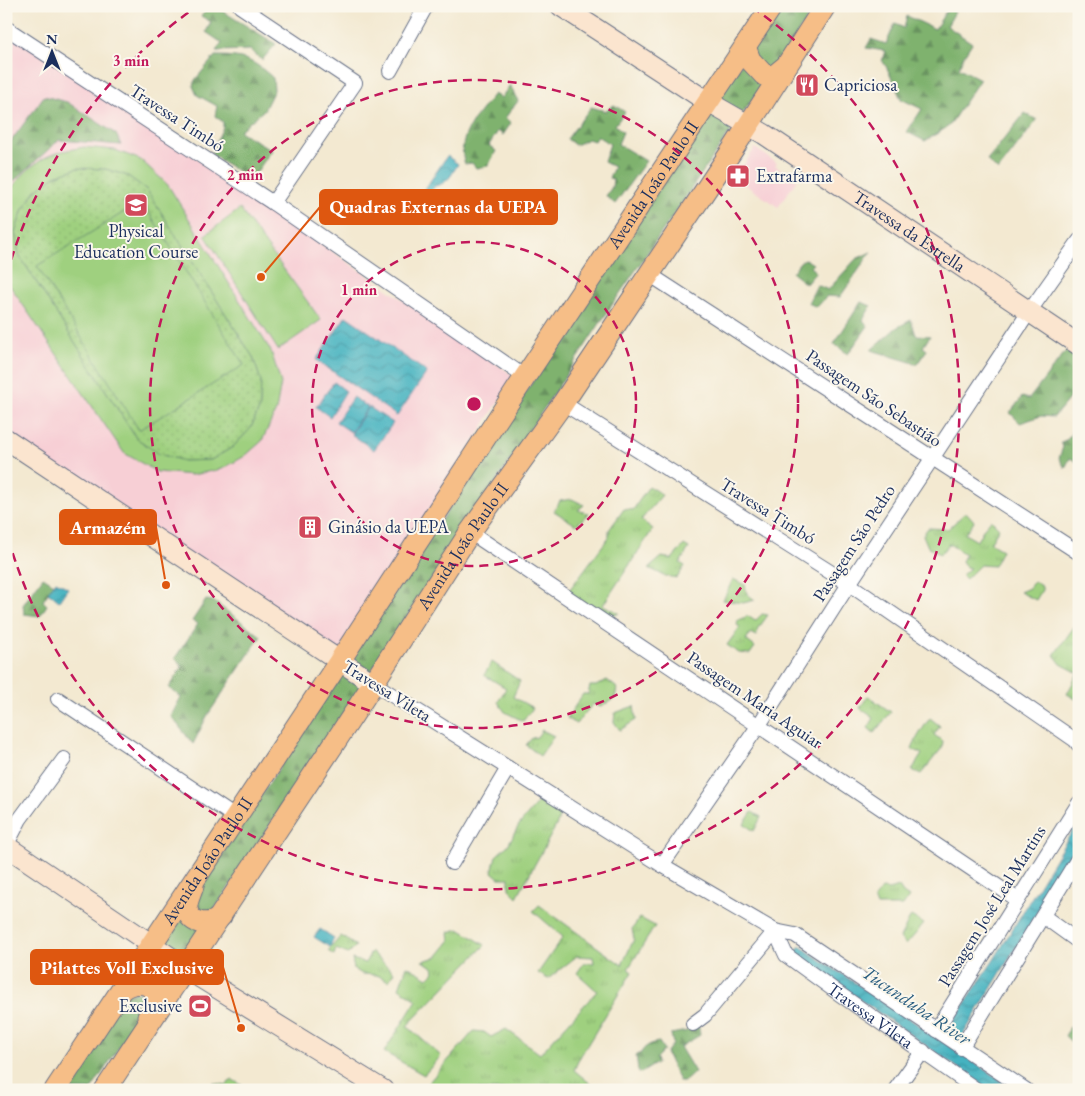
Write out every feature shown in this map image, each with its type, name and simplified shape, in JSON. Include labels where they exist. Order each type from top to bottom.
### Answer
[{"type":"main road","name":"Avenida João Paulo II","points":[[55,1090],[340,662],[525,377],[772,6]]},
{"type":"main road","name":"Avenida João Paulo II","points":[[105,1090],[187,968],[470,532],[563,403],[825,6]]},
{"type":"main road","points":[[746,46],[750,60],[764,75],[774,76],[785,67]]},
{"type":"main road","points":[[199,872],[187,904],[188,912],[190,916],[201,923],[217,921],[221,916]]},
{"type":"main road","points":[[120,991],[124,986],[140,982],[154,992],[155,1000],[145,1022],[144,1032]]},
{"type":"street","points":[[240,6],[354,83],[273,203]]},
{"type":"street","points":[[390,70],[426,6]]},
{"type":"street","name":"Travessa da Estrella","points":[[561,6],[708,102],[747,125],[1079,345]]},
{"type":"street","name":"Travessa Timbó","points":[[6,28],[273,203],[525,377]]},
{"type":"street","name":"Passagem São Pedro","points":[[662,865],[759,725],[931,459],[1079,241]]},
{"type":"street","name":"Passagem São Sebastião","points":[[649,274],[786,362],[931,459],[1079,553]]},
{"type":"street","name":"Travessa Timbó","points":[[563,403],[849,584],[1077,742]]},
{"type":"street","name":"Travessa Vileta","points":[[6,439],[340,662],[662,865],[775,931],[795,936],[1026,1090]]},
{"type":"street","name":"Passagem Maria Aguiar","points":[[470,532],[1018,900]]},
{"type":"street","points":[[58,699],[235,817]]},
{"type":"street","points":[[64,759],[20,819],[6,846],[187,968],[383,1090]]},
{"type":"street","points":[[452,863],[508,768]]},
{"type":"street","name":"Passagem José Leal Martins","points":[[936,1030],[1079,803]]},
{"type":"street","points":[[961,1048],[1079,857]]},
{"type":"street","points":[[1043,916],[1079,942]]},
{"type":"street","points":[[694,1024],[705,1015],[775,931]]},
{"type":"street","name":"Travessa Vileta","points":[[775,931],[786,955],[977,1090]]},
{"type":"street","points":[[894,1090],[923,1051]]},
{"type":"shaded area","name":"Physical Education Course","points":[[6,28],[514,376],[339,662],[6,439]]},
{"type":"shaded area","points":[[755,148],[797,180],[778,207],[735,178]]},
{"type":"green space","points":[[211,6],[214,6],[276,44],[262,60],[250,50],[216,51],[222,43],[206,32],[211,22],[201,16]]},
{"type":"green space","points":[[779,6],[816,6],[616,299],[158,995],[140,980]]},
{"type":"green space","points":[[948,8],[955,12],[947,26],[972,43],[963,57],[959,68],[980,79],[949,126],[925,141],[907,132],[922,109],[901,99],[882,60],[885,51],[866,48],[871,39],[886,44],[895,24],[904,28],[907,16],[935,29]]},
{"type":"green space","points":[[215,56],[247,60],[273,78],[274,90],[264,110],[239,131],[272,150],[251,180],[211,154],[223,127],[223,122],[215,116],[217,106],[197,95],[193,86],[195,80]]},
{"type":"green space","points":[[510,85],[518,101],[505,118],[511,123],[503,135],[498,131],[489,145],[496,151],[488,166],[476,168],[472,163],[465,164],[463,145],[475,118],[494,94],[501,98]]},
{"type":"green space","points":[[44,96],[67,102],[116,134],[121,145],[59,140],[6,188],[6,148]]},
{"type":"green space","points":[[614,105],[625,112],[615,125],[623,132],[618,144],[646,161],[615,204],[606,196],[612,187],[613,179],[609,178],[614,167],[604,162],[610,144],[597,136],[594,141],[588,139],[575,145],[567,139],[591,107],[605,111]]},
{"type":"green space","points":[[1025,113],[1037,120],[998,171],[987,160]]},
{"type":"green space","points":[[84,147],[115,150],[141,160],[168,185],[271,351],[281,383],[276,411],[262,441],[245,456],[222,469],[192,475],[157,472],[124,453],[6,280],[6,197],[15,183],[41,160],[56,153]],"holes":[[[77,168],[106,169],[128,176],[147,190],[253,357],[261,381],[260,407],[251,428],[233,447],[211,460],[184,461],[159,454],[136,438],[19,255],[15,232],[23,209],[36,190],[55,176]]]},
{"type":"green space","points":[[77,168],[106,169],[128,176],[147,190],[253,357],[261,381],[260,407],[251,428],[233,447],[211,460],[184,461],[159,454],[136,438],[19,255],[15,232],[23,209],[36,190],[55,176]]},
{"type":"green space","points":[[142,201],[244,365],[139,430],[37,266]]},
{"type":"green space","points":[[240,209],[321,320],[278,350],[205,235]]},
{"type":"green space","points":[[871,252],[840,297],[827,296],[817,307],[808,303],[817,285],[828,290],[856,259]]},
{"type":"green space","points":[[805,259],[813,264],[810,267],[816,272],[806,284],[792,273],[800,262]]},
{"type":"green space","points":[[861,302],[871,306],[863,320],[868,326],[848,354],[834,344]]},
{"type":"green space","points":[[911,320],[916,335],[930,336],[923,347],[927,350],[917,364],[871,350],[896,328]]},
{"type":"green space","points":[[1066,351],[1079,359],[1072,395],[1054,417],[1041,416],[1020,423],[1010,413],[1022,397],[1029,399]]},
{"type":"green space","points":[[1076,425],[1079,426],[1079,463],[1070,458],[1065,468],[1059,458],[1063,447],[1061,442],[1068,439]]},
{"type":"green space","points":[[649,486],[662,495],[641,520],[653,529],[603,605],[619,613],[606,619],[567,593],[609,537],[609,530],[624,509],[633,510]]},
{"type":"green space","points":[[572,499],[584,505],[578,510],[589,514],[576,525],[554,511],[560,501]]},
{"type":"green space","points":[[966,512],[974,521],[965,534],[977,541],[991,520],[999,528],[990,543],[1002,550],[994,566],[980,565],[966,579],[962,575],[970,568],[966,567],[962,561],[965,554],[949,544],[940,554],[928,547],[923,535],[928,528],[948,529]]},
{"type":"green space","points":[[684,545],[689,548],[680,563],[685,566],[677,578],[665,576],[649,568],[662,557],[672,559]]},
{"type":"green space","points":[[43,577],[54,584],[43,601],[47,605],[40,616],[24,614],[23,605]]},
{"type":"green space","points":[[733,579],[745,585],[747,594],[755,600],[743,603],[723,600]]},
{"type":"green space","points":[[1034,581],[1042,587],[1036,600],[1020,592],[1029,588]]},
{"type":"green space","points":[[206,600],[213,601],[261,636],[207,716],[193,744],[171,716],[181,697],[169,688],[182,666],[175,658],[198,624],[192,621]]},
{"type":"green space","points":[[762,614],[768,615],[756,636],[750,633],[746,640],[755,647],[750,654],[739,653],[727,645],[740,627],[737,625],[738,620],[748,616],[755,621]]},
{"type":"green space","points":[[1079,620],[1079,638],[1076,644],[1079,645],[1079,701],[1067,694],[1078,673],[1061,664],[1054,655]]},
{"type":"green space","points":[[492,662],[520,681],[513,697],[533,708],[523,721],[505,712],[498,702],[506,688],[484,675]]},
{"type":"green space","points":[[607,680],[617,688],[615,698],[601,707],[593,704],[576,724],[567,718],[583,694],[588,694],[590,686],[596,686]]},
{"type":"green space","points":[[868,696],[891,712],[874,733],[868,728],[874,718],[860,708]]},
{"type":"green space","points":[[634,706],[636,720],[620,730],[614,722],[615,713]]},
{"type":"green space","points":[[930,718],[940,726],[934,735],[943,741],[942,748],[921,774],[912,770],[922,754],[912,749]]},
{"type":"green space","points":[[542,730],[554,736],[540,756],[526,745],[532,738],[537,737]]},
{"type":"green space","points":[[544,795],[562,807],[557,824],[517,897],[509,889],[509,878],[499,878],[492,872],[496,856],[508,845],[519,825]]},
{"type":"green space","points":[[752,812],[761,817],[754,831],[744,824]]},
{"type":"green space","points":[[899,887],[909,897],[903,906],[877,906],[874,898],[882,889],[888,890]]},
{"type":"green space","points":[[539,905],[622,965],[634,939],[632,929],[640,918],[655,926],[628,969],[632,972],[574,1070],[592,1085],[588,1090],[422,1090],[474,1031],[484,1032],[491,1037],[506,1029],[540,1054],[597,991],[577,973],[584,963],[594,963],[593,957],[577,956],[548,979],[538,973],[563,937],[533,911]]},
{"type":"green space","points":[[911,916],[924,924],[906,945],[900,938]]},
{"type":"green space","points":[[459,929],[485,945],[407,1026],[441,1056],[424,1075],[384,1052],[417,1000],[399,988],[407,966],[428,978],[434,972],[433,967],[422,961],[437,957],[450,941],[449,932]]},
{"type":"green space","points":[[341,936],[356,946],[348,954],[336,949],[334,955],[328,951]]},
{"type":"green space","points":[[371,952],[394,972],[389,981],[377,975],[362,974],[354,969],[352,959],[365,963]]},
{"type":"green space","points":[[123,991],[153,995],[91,1090],[58,1090]]},
{"type":"green space","points":[[698,1024],[700,1035],[680,1047],[695,1072],[685,1081],[679,1081],[666,1053],[673,1044],[671,1034],[687,1031]]},
{"type":"green space","points":[[1070,1027],[1079,1033],[1079,1049],[1065,1036]]},
{"type":"green space","points":[[659,1042],[664,1050],[656,1058],[657,1063],[641,1073],[638,1071],[636,1055],[649,1045]]},
{"type":"green space","points":[[233,1080],[250,1090],[219,1090],[214,1086],[214,1083],[227,1085]]},
{"type":"water","points":[[447,156],[458,164],[447,181],[435,186],[430,192],[425,189]]},
{"type":"water","points":[[346,316],[427,372],[397,416],[316,360]]},
{"type":"water","points":[[334,382],[346,391],[330,417],[316,407]]},
{"type":"water","points":[[353,397],[368,407],[351,432],[336,422]]},
{"type":"water","points":[[369,407],[393,423],[374,450],[351,434]]},
{"type":"water","points":[[56,581],[68,588],[59,601],[48,592]]},
{"type":"water","points":[[1079,820],[1079,848],[1041,906],[960,1040],[946,1031],[993,961]]},
{"type":"water","points":[[320,929],[334,938],[330,947],[314,937]]},
{"type":"water","points":[[800,946],[1016,1090],[990,1090],[794,954]]},
{"type":"place","name":"Capriciosa","points":[[807,85]]},
{"type":"place","name":"Extrafarma","points":[[738,176]]},
{"type":"place","name":"Physical Education Course","points":[[136,205]]},
{"type":"place","name":"Quadras Externas da UEPA","points":[[261,277]]},
{"type":"place","name":"Ginásio da UEPA","points":[[310,527]]},
{"type":"place","name":"Armazém","points":[[166,585]]},
{"type":"place","name":"Exclusive","points":[[200,1006]]},
{"type":"place","name":"Pilattes Voll Exclusive","points":[[241,1028]]},
{"type":"water label","name":"Tucunduba River","points":[[917,1005]]}]
